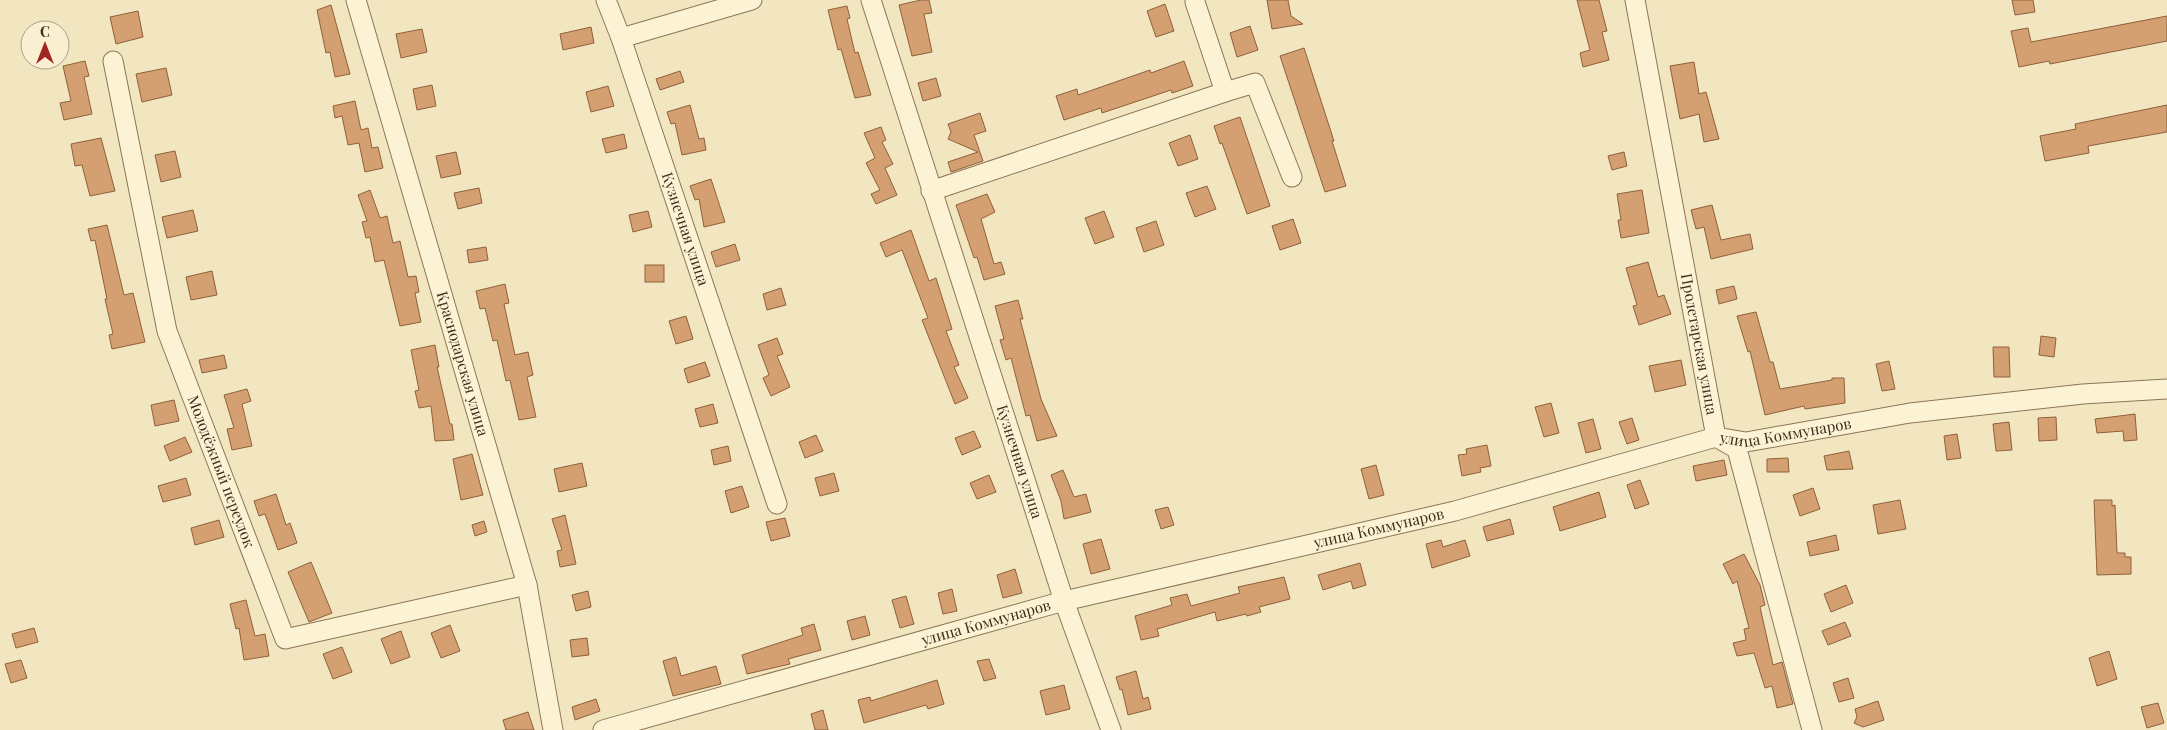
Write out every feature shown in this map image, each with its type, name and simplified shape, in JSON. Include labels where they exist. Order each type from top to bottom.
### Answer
[{"type":"street","name":"Краснодарская улица","points":[[356,0],[527,585],[553,730]]},
{"type":"street","name":"Кузнечная улица","points":[[606,0],[622,38],[777,504]]},
{"type":"street","points":[[622,38],[752,0]]},
{"type":"street","name":"Кузнечная улица","points":[[872,0],[931,191],[1064,601],[1111,730]]},
{"type":"street","name":"Пролетарская улица","points":[[1635,0],[1716,437]]},
{"type":"street","points":[[1195,2],[1224,92]]},
{"type":"street","name":"Молодёжный переулок","points":[[112,61],[167,331],[285,639],[527,585]]},
{"type":"street","points":[[931,191],[1224,92],[1256,83],[1292,177]]},
{"type":"street","name":"улица Коммунаров","points":[[603,730],[1064,601],[1455,511],[1716,437],[1746,442],[1910,413],[2083,394],[2167,389]]},
{"type":"street","points":[[1716,437],[1737,449],[1812,730]]},
{"type":"building","points":[[929,0],[932,13],[924,14],[932,52],[912,56],[899,5]]},
{"type":"building","points":[[1267,0],[1288,0],[1291,16],[1303,24],[1272,29]]},
{"type":"building","points":[[1577,0],[1599,0],[1607,31],[1602,32],[1609,60],[1583,67],[1580,53],[1590,50]]},
{"type":"building","points":[[2012,0],[2033,0],[2035,12],[2015,15]]},
{"type":"building","points":[[1165,4],[1174,31],[1156,37],[1147,11]]},
{"type":"building","points":[[331,5],[350,74],[335,77],[330,52],[326,53],[317,10]]},
{"type":"building","points":[[847,6],[850,18],[847,19],[855,53],[858,52],[871,95],[855,98],[841,49],[838,50],[828,10]]},
{"type":"building","points":[[138,11],[143,37],[116,44],[110,17]]},
{"type":"building","points":[[2167,16],[2167,41],[2050,64],[2049,61],[2019,67],[2011,31],[2028,28],[2031,42]]},
{"type":"building","points":[[1250,26],[1258,50],[1237,57],[1230,33]]},
{"type":"building","points":[[591,27],[594,43],[563,50],[560,34]]},
{"type":"building","points":[[422,29],[427,52],[401,58],[396,34]]},
{"type":"building","points":[[1304,48],[1334,141],[1332,141],[1346,186],[1325,192],[1280,56]]},
{"type":"building","points":[[85,61],[89,76],[84,77],[92,114],[64,120],[60,103],[71,101],[64,70],[70,70],[70,64]]},
{"type":"building","points":[[1184,61],[1193,86],[1172,93],[1171,90],[1102,113],[1101,108],[1064,120],[1056,96],[1077,89],[1078,95],[1150,70],[1151,73]]},
{"type":"building","points":[[1694,62],[1699,94],[1706,92],[1719,139],[1704,142],[1699,114],[1680,119],[1670,66]]},
{"type":"building","points":[[166,68],[172,95],[142,102],[136,74]]},
{"type":"building","points":[[680,71],[684,82],[660,90],[656,79]]},
{"type":"building","points":[[936,78],[941,96],[923,101],[918,83]]},
{"type":"building","points":[[432,85],[436,106],[417,110],[413,89]]},
{"type":"building","points":[[608,86],[614,106],[591,112],[586,92]]},
{"type":"building","points":[[355,101],[361,130],[368,128],[372,148],[378,147],[383,168],[365,172],[359,143],[348,145],[342,116],[335,118],[333,106]]},
{"type":"building","points":[[690,105],[699,139],[704,138],[706,150],[682,155],[675,123],[671,124],[667,112]]},
{"type":"building","points":[[2167,105],[2167,132],[2088,146],[2089,153],[2045,161],[2040,136],[2076,129],[2075,124]]},
{"type":"building","points":[[980,113],[986,131],[974,135],[983,161],[951,172],[948,162],[978,152],[948,139],[951,132],[948,124]]},
{"type":"building","points":[[1240,117],[1270,206],[1247,214],[1222,143],[1220,144],[1214,126]]},
{"type":"building","points":[[881,127],[886,140],[882,142],[893,164],[885,168],[897,195],[876,204],[871,194],[880,190],[866,163],[875,158],[864,133]]},
{"type":"building","points":[[624,134],[627,148],[606,153],[602,139]]},
{"type":"building","points":[[1190,135],[1198,159],[1178,166],[1169,143]]},
{"type":"building","points":[[101,138],[115,191],[90,196],[82,165],[75,166],[71,144]]},
{"type":"building","points":[[175,151],[181,177],[161,182],[155,155]]},
{"type":"building","points":[[456,152],[461,174],[441,178],[436,156]]},
{"type":"building","points":[[1624,152],[1627,166],[1612,170],[1608,156]]},
{"type":"building","points":[[711,179],[725,222],[704,227],[699,199],[695,200],[690,186]]},
{"type":"building","points":[[1207,186],[1216,209],[1195,217],[1186,193]]},
{"type":"building","points":[[479,188],[482,203],[458,209],[454,193]]},
{"type":"building","points":[[370,190],[380,218],[387,216],[393,243],[400,241],[408,277],[416,276],[419,292],[415,293],[421,322],[400,326],[384,260],[375,262],[370,237],[366,238],[362,222],[367,221],[358,195]]},
{"type":"building","points":[[1642,190],[1649,233],[1621,238],[1618,220],[1621,220],[1617,194]]},
{"type":"building","points":[[987,194],[995,212],[981,219],[994,264],[1001,262],[1005,274],[984,280],[977,257],[974,258],[956,205]]},
{"type":"building","points":[[1712,205],[1721,240],[1750,234],[1753,249],[1711,259],[1704,227],[1696,229],[1691,210]]},
{"type":"building","points":[[193,210],[198,231],[167,238],[162,217]]},
{"type":"building","points":[[648,211],[652,227],[633,232],[629,215]]},
{"type":"building","points":[[1104,211],[1114,237],[1095,244],[1085,218]]},
{"type":"building","points":[[1293,219],[1301,243],[1280,250],[1272,226]]},
{"type":"building","points":[[1156,221],[1164,245],[1144,252],[1136,228]]},
{"type":"building","points":[[107,225],[124,295],[133,293],[145,342],[112,349],[109,335],[113,334],[105,299],[107,299],[95,240],[91,241],[88,229]]},
{"type":"building","points":[[911,230],[929,281],[936,278],[952,329],[946,331],[959,365],[954,367],[968,398],[955,404],[922,320],[928,318],[902,250],[886,257],[880,243]]},
{"type":"building","points":[[735,244],[740,260],[716,267],[711,252]]},
{"type":"building","points":[[486,247],[488,260],[469,263],[467,250]]},
{"type":"building","points":[[1648,262],[1658,297],[1664,295],[1671,314],[1639,325],[1633,306],[1637,305],[1626,268]]},
{"type":"building","points":[[645,265],[664,265],[664,282],[645,282]]},
{"type":"building","points":[[212,271],[217,295],[191,300],[186,277]]},
{"type":"building","points":[[505,284],[509,303],[504,304],[515,355],[528,352],[533,375],[527,377],[536,417],[519,420],[510,380],[506,381],[497,340],[493,341],[485,308],[480,309],[476,291]]},
{"type":"building","points":[[1734,286],[1737,299],[1719,304],[1716,290]]},
{"type":"building","points":[[781,288],[786,305],[767,310],[763,294]]},
{"type":"building","points":[[1018,300],[1023,319],[1020,319],[1041,399],[1057,436],[1037,441],[1030,415],[1026,416],[1011,358],[1006,360],[1000,340],[1004,339],[995,306]]},
{"type":"building","points":[[1756,312],[1770,362],[1773,362],[1780,389],[1832,380],[1832,378],[1844,378],[1845,403],[1805,409],[1804,406],[1765,415],[1750,351],[1748,352],[1737,316]]},
{"type":"building","points":[[686,316],[693,339],[676,344],[669,321]]},
{"type":"building","points":[[2041,336],[2056,338],[2054,357],[2039,355]]},
{"type":"building","points":[[777,338],[783,354],[777,356],[790,387],[771,396],[763,378],[769,375],[758,345]]},
{"type":"building","points":[[435,345],[439,367],[437,367],[450,424],[452,424],[454,440],[435,441],[431,406],[419,408],[415,391],[419,390],[411,350]]},
{"type":"building","points":[[1993,347],[2009,347],[2010,377],[1994,377]]},
{"type":"building","points":[[224,355],[227,368],[202,373],[199,360]]},
{"type":"building","points":[[1681,360],[1686,385],[1655,392],[1649,366]]},
{"type":"building","points":[[1889,361],[1895,389],[1882,391],[1876,364]]},
{"type":"building","points":[[705,362],[710,376],[688,383],[684,369]]},
{"type":"building","points":[[247,389],[251,401],[242,404],[252,446],[232,450],[227,429],[234,428],[224,395]]},
{"type":"building","points":[[174,400],[179,421],[155,426],[151,405]]},
{"type":"building","points":[[1551,403],[1559,433],[1544,437],[1535,407]]},
{"type":"building","points":[[713,404],[718,423],[700,427],[695,409]]},
{"type":"building","points":[[2135,414],[2137,440],[2124,441],[2123,431],[2097,433],[2095,419]]},
{"type":"building","points":[[2056,417],[2057,440],[2039,441],[2038,418]]},
{"type":"building","points":[[1632,418],[1639,440],[1627,444],[1619,422]]},
{"type":"building","points":[[1593,419],[1601,449],[1586,453],[1578,423]]},
{"type":"building","points":[[2009,422],[2012,450],[1996,451],[1993,424]]},
{"type":"building","points":[[974,431],[981,447],[962,455],[955,438]]},
{"type":"building","points":[[1957,434],[1961,458],[1947,460],[1944,436]]},
{"type":"building","points":[[816,435],[823,451],[805,458],[799,442]]},
{"type":"building","points":[[185,437],[192,452],[170,461],[164,446]]},
{"type":"building","points":[[1487,445],[1491,466],[1480,468],[1481,472],[1462,476],[1458,455],[1467,454],[1466,449]]},
{"type":"building","points":[[728,446],[731,461],[714,465],[711,450]]},
{"type":"building","points":[[1849,451],[1853,469],[1827,470],[1824,456]]},
{"type":"building","points":[[472,454],[483,495],[461,500],[453,459]]},
{"type":"building","points":[[1788,458],[1789,472],[1767,472],[1767,459]]},
{"type":"building","points":[[1724,460],[1727,475],[1696,481],[1693,466]]},
{"type":"building","points":[[582,463],[587,486],[559,492],[554,469]]},
{"type":"building","points":[[1376,465],[1384,495],[1369,499],[1361,469]]},
{"type":"building","points":[[1063,470],[1074,497],[1086,494],[1091,512],[1064,519],[1061,501],[1051,475]]},
{"type":"building","points":[[834,473],[839,491],[820,496],[815,478]]},
{"type":"building","points":[[989,475],[996,492],[977,499],[970,483]]},
{"type":"building","points":[[186,478],[191,495],[163,502],[158,486]]},
{"type":"building","points":[[1640,480],[1649,504],[1635,509],[1627,485]]},
{"type":"building","points":[[742,486],[749,507],[731,513],[725,491]]},
{"type":"building","points":[[1813,488],[1820,509],[1800,516],[1793,495]]},
{"type":"building","points":[[1599,492],[1606,517],[1560,531],[1553,507]]},
{"type":"building","points":[[276,494],[286,525],[290,523],[297,543],[278,550],[265,514],[259,516],[254,501]]},
{"type":"building","points":[[1900,500],[1906,529],[1878,534],[1873,505]]},
{"type":"building","points":[[2094,500],[2112,500],[2112,506],[2115,505],[2117,553],[2125,553],[2125,557],[2131,557],[2131,574],[2097,575]]},
{"type":"building","points":[[1168,507],[1174,525],[1161,529],[1155,510]]},
{"type":"building","points":[[565,515],[576,564],[560,567],[557,551],[562,550],[552,519]]},
{"type":"building","points":[[785,518],[790,536],[771,541],[766,522]]},
{"type":"building","points":[[1510,519],[1514,534],[1487,541],[1483,527]]},
{"type":"building","points":[[219,520],[224,537],[195,545],[191,528]]},
{"type":"building","points":[[484,521],[487,532],[475,536],[472,525]]},
{"type":"building","points":[[1836,535],[1839,550],[1810,556],[1807,542]]},
{"type":"building","points":[[1101,539],[1110,569],[1091,574],[1083,544]]},
{"type":"building","points":[[1441,540],[1443,547],[1465,540],[1470,556],[1432,568],[1426,544]]},
{"type":"building","points":[[1744,554],[1760,585],[1765,605],[1760,607],[1773,665],[1782,662],[1793,704],[1777,708],[1772,686],[1765,688],[1754,653],[1737,656],[1733,643],[1746,640],[1744,629],[1749,628],[1737,581],[1733,584],[1723,564]]},
{"type":"building","points":[[311,562],[332,613],[309,622],[288,572]]},
{"type":"building","points":[[1360,563],[1366,585],[1353,589],[1351,581],[1323,590],[1318,575]]},
{"type":"building","points":[[1015,569],[1022,593],[1003,598],[997,575]]},
{"type":"building","points":[[1284,577],[1290,599],[1259,607],[1261,612],[1217,621],[1215,612],[1157,629],[1159,636],[1141,640],[1135,616],[1172,605],[1170,598],[1187,594],[1191,606],[1240,593],[1238,587]]},
{"type":"building","points":[[1846,585],[1853,603],[1831,612],[1824,594]]},
{"type":"building","points":[[952,589],[957,611],[943,614],[938,593]]},
{"type":"building","points":[[588,591],[591,607],[576,611],[572,595]]},
{"type":"building","points":[[906,596],[914,624],[900,628],[892,600]]},
{"type":"building","points":[[246,600],[255,636],[265,634],[269,656],[244,660],[239,628],[236,629],[230,604]]},
{"type":"building","points":[[865,616],[870,635],[852,640],[847,621]]},
{"type":"building","points":[[1845,622],[1851,636],[1828,645],[1822,631]]},
{"type":"building","points":[[814,624],[821,650],[788,659],[790,664],[747,674],[742,655],[803,635],[801,628]]},
{"type":"building","points":[[450,625],[460,651],[441,658],[431,633]]},
{"type":"building","points":[[34,628],[38,642],[16,648],[12,634]]},
{"type":"building","points":[[401,631],[410,657],[391,664],[381,639]]},
{"type":"building","points":[[587,638],[589,655],[572,657],[570,640]]},
{"type":"building","points":[[342,647],[352,672],[333,679],[323,654]]},
{"type":"building","points":[[2109,651],[2117,679],[2097,686],[2089,658]]},
{"type":"building","points":[[676,657],[681,676],[716,666],[721,684],[673,696],[663,661]]},
{"type":"building","points":[[989,659],[996,678],[984,681],[977,661]]},
{"type":"building","points":[[21,660],[27,678],[11,683],[5,664]]},
{"type":"building","points":[[1136,671],[1143,699],[1148,697],[1151,709],[1128,715],[1122,689],[1120,690],[1116,677]]},
{"type":"building","points":[[1848,678],[1854,698],[1839,702],[1833,683]]},
{"type":"building","points":[[937,680],[944,704],[928,709],[926,705],[864,723],[858,700],[870,697],[871,701]]},
{"type":"building","points":[[1064,685],[1070,709],[1046,715],[1040,691]]},
{"type":"building","points":[[596,699],[600,711],[575,720],[572,707]]},
{"type":"building","points":[[1878,701],[1884,720],[1863,727],[1854,723],[1857,717],[1855,709]]},
{"type":"building","points":[[2158,703],[2164,723],[2147,728],[2141,707]]},
{"type":"building","points":[[823,710],[828,730],[815,730],[811,714]]},
{"type":"building","points":[[528,712],[534,730],[506,730],[503,720]]}]
